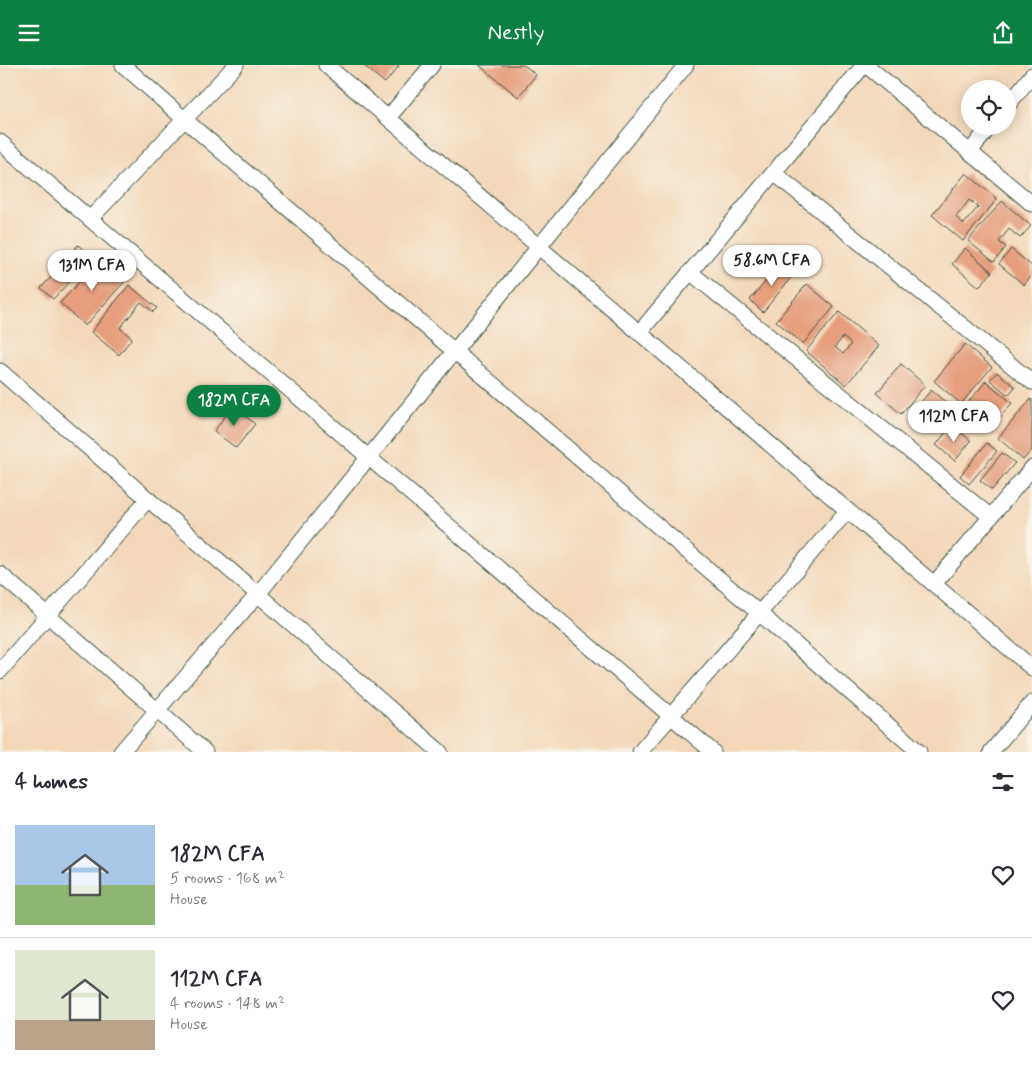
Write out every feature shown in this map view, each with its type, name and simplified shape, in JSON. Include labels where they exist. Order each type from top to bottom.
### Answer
[{"type":"street","points":[[123,65],[919,752]]},
{"type":"street","points":[[90,219],[236,65]]},
{"type":"street","points":[[326,65],[1032,668]]},
{"type":"street","points":[[388,118],[432,65]]},
{"type":"street","points":[[121,752],[258,594],[686,65]]},
{"type":"street","points":[[639,333],[865,65],[1032,203]]},
{"type":"street","points":[[1016,95],[1032,75]]},
{"type":"street","points":[[970,152],[983,135]]},
{"type":"street","points":[[3,151],[90,219],[713,752]]},
{"type":"street","points":[[774,173],[1032,382]]},
{"type":"street","points":[[690,272],[991,517]]},
{"type":"street","points":[[0,371],[440,752]]},
{"type":"street","points":[[934,584],[1032,468]]},
{"type":"street","points":[[0,671],[148,499]]},
{"type":"street","points":[[640,752],[847,511]]},
{"type":"street","points":[[0,574],[205,752]]},
{"type":"street","points":[[991,752],[1032,703]]},
{"type":"building","points":[[363,65],[398,65],[399,66],[385,83]]},
{"type":"building","points":[[479,65],[524,65],[536,75],[518,97]]},
{"type":"building","points":[[966,173],[997,199],[963,241],[932,215]],"holes":[[[969,200],[978,207],[964,224],[956,217]]]},
{"type":"building","points":[[1002,201],[1031,226],[1020,238],[1009,229],[999,242],[1006,247],[994,262],[968,241]]},
{"type":"building","points":[[78,245],[91,256],[77,273],[64,262]]},
{"type":"building","points":[[965,248],[992,272],[979,287],[952,264]]},
{"type":"building","points":[[1011,249],[1032,266],[1032,275],[1024,285],[999,264]]},
{"type":"building","points":[[100,259],[125,281],[85,326],[60,303]]},
{"type":"building","points":[[781,263],[794,274],[763,312],[750,300]]},
{"type":"building","points":[[59,268],[72,279],[53,299],[41,288]]},
{"type":"building","points":[[807,284],[834,307],[803,344],[776,321]]},
{"type":"building","points":[[129,285],[157,308],[153,312],[141,302],[120,328],[132,338],[119,355],[91,332]]},
{"type":"building","points":[[839,312],[879,346],[846,385],[806,351]],"holes":[[[843,337],[851,344],[843,354],[835,347]]]},
{"type":"building","points":[[965,344],[992,367],[961,404],[934,381]]},
{"type":"building","points":[[901,364],[925,385],[901,414],[877,393]]},
{"type":"building","points":[[997,372],[1015,387],[1008,395],[990,380]]},
{"type":"building","points":[[986,381],[1012,403],[991,428],[965,406]]},
{"type":"building","points":[[931,390],[955,410],[940,428],[916,408]]},
{"type":"building","points":[[1031,399],[1032,450],[1023,460],[998,438]]},
{"type":"building","points":[[233,406],[255,424],[236,448],[214,431]]},
{"type":"building","points":[[952,425],[971,441],[955,461],[936,445]]},
{"type":"building","points":[[987,443],[997,451],[969,484],[960,476]]},
{"type":"building","points":[[1002,453],[1015,463],[992,490],[980,480]]}]
